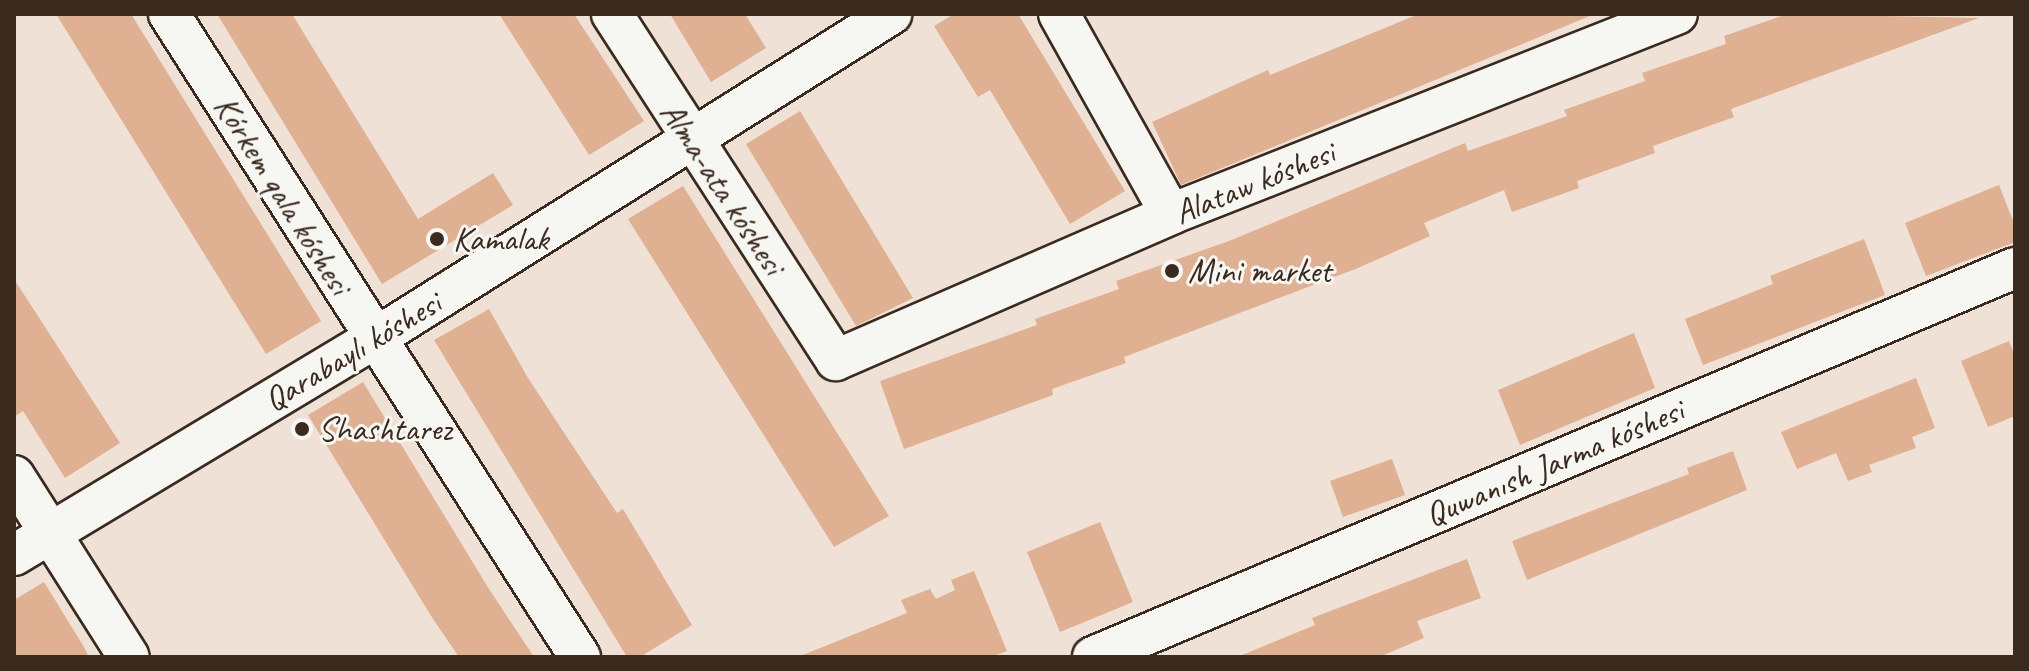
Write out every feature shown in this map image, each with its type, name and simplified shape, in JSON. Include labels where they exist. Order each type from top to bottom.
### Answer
[{"type":"street","name":"Kórkem qala kóshesi","points":[[169,14],[580,657]]},
{"type":"street","name":"Alma-ata kóshesi","points":[[612,14],[836,360]]},
{"type":"street","name":"Qarabaylı kóshesi","points":[[14,555],[374,339],[891,14]]},
{"type":"street","points":[[1059,14],[1171,214]]},
{"type":"street","name":"Alataw kóshesi","points":[[836,360],[1171,214],[1677,14]]},
{"type":"street","name":"Quwanısh Jarma kóshesi","points":[[1093,657],[2015,268]]},
{"type":"street","points":[[14,476],[129,657]]},
{"type":"building","points":[[56,14],[131,14],[321,321],[266,354]]},
{"type":"building","points":[[217,14],[292,14],[418,219],[493,173],[513,205],[382,284]]},
{"type":"building","points":[[499,14],[574,14],[644,121],[589,155]]},
{"type":"building","points":[[670,14],[745,14],[766,48],[711,82]]},
{"type":"building","points":[[954,14],[1018,14],[1125,191],[1070,224],[990,90],[978,97],[934,26]]},
{"type":"building","points":[[1419,14],[1590,16],[1181,185],[1152,122],[1268,70],[1270,75]]},
{"type":"building","points":[[1787,14],[1979,18],[1731,109],[1734,117],[1653,146],[1655,153],[1577,181],[1579,188],[1512,212],[1504,190],[1424,223],[1430,236],[1358,268],[1124,357],[1126,363],[1052,389],[1053,395],[904,449],[880,381],[1037,325],[1035,319],[1119,289],[1116,281],[1229,241],[1465,143],[1468,151],[1567,116],[1564,110],[1645,81],[1642,73],[1726,44],[1724,36]]},
{"type":"building","points":[[800,111],[913,298],[856,326],[746,144]]},
{"type":"building","points":[[1999,185],[2015,226],[2015,242],[1926,276],[1905,223]]},
{"type":"building","points":[[683,186],[889,516],[834,547],[628,219]]},
{"type":"building","points":[[1864,239],[1885,295],[1703,365],[1685,319],[1773,284],[1770,276]]},
{"type":"building","points":[[14,279],[120,443],[65,478],[23,411],[14,417]]},
{"type":"building","points":[[489,309],[528,378],[617,513],[623,509],[692,625],[640,657],[627,657],[434,340]]},
{"type":"building","points":[[1634,333],[1655,388],[1520,445],[1498,390]]},
{"type":"building","points":[[2009,341],[2015,356],[2015,416],[1988,427],[1961,361]]},
{"type":"building","points":[[1916,378],[1935,428],[1912,437],[1916,448],[1869,465],[1872,472],[1848,481],[1836,453],[1797,469],[1781,432]]},
{"type":"building","points":[[363,382],[534,657],[459,657],[433,619],[308,415]]},
{"type":"building","points":[[1733,451],[1747,490],[1527,580],[1512,541],[1689,474],[1687,468]]},
{"type":"building","points":[[1392,459],[1405,495],[1343,517],[1330,481]]},
{"type":"building","points":[[1100,522],[1133,602],[1060,632],[1027,552]]},
{"type":"building","points":[[1467,559],[1481,598],[1417,621],[1424,638],[1379,657],[1237,657],[1315,625],[1312,618]]},
{"type":"building","points":[[974,571],[1007,651],[991,657],[798,657],[907,613],[901,600],[930,589],[936,599],[955,590],[951,580]]},
{"type":"building","points":[[44,582],[89,657],[14,657],[14,600]]},
{"type":"place","name":"Kamalak","points":[[437,239]]},
{"type":"place","name":"Mini market","points":[[1172,271]]},
{"type":"place","name":"Shashtarez","points":[[302,429]]}]
